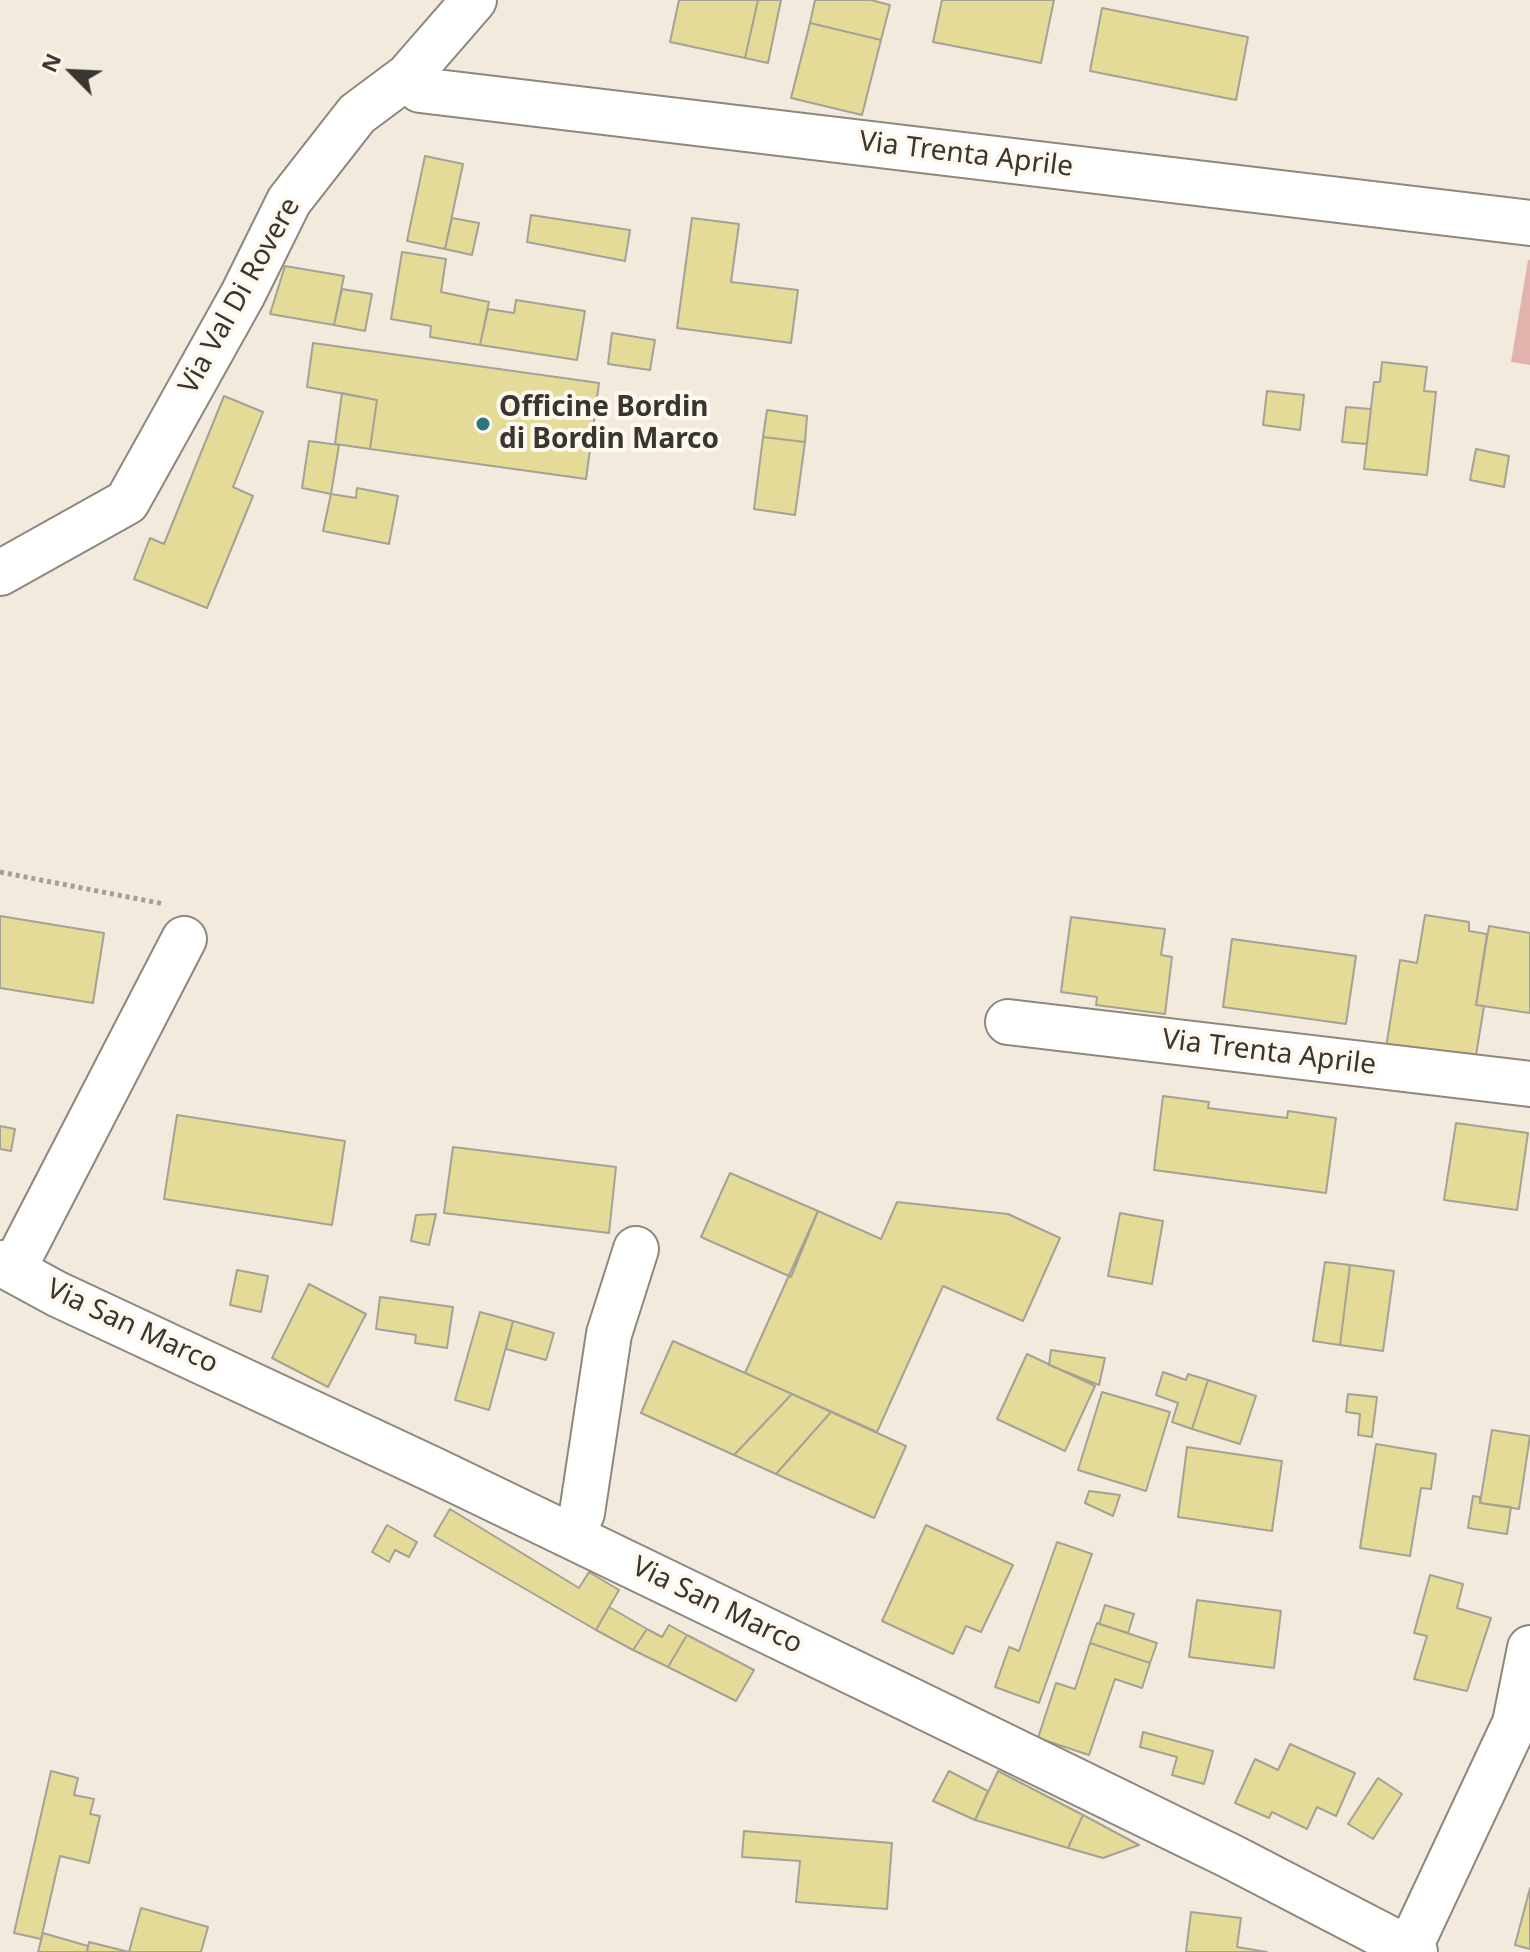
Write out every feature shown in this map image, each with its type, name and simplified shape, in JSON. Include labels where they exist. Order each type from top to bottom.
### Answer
[{"type":"street","name":"Via Val Di Rovere","points":[[0,573],[127,502],[243,294],[289,201],[357,114],[408,76],[474,0]]},
{"type":"street","name":"Via Trenta Aprile","points":[[408,76],[420,90],[1530,223]]},
{"type":"street","name":"Via San Marco","points":[[184,939],[7,1266],[1232,1857],[1412,1950]]},
{"type":"street","name":"Via Trenta Aprile","points":[[1008,1022],[1530,1084]]},
{"type":"street","points":[[572,1536],[582,1513],[609,1334],[636,1249]]},
{"type":"street","points":[[1412,1950],[1515,1723],[1530,1648]]},
{"type":"shaded area","points":[[1530,260],[1530,365],[1511,362]]},
{"type":"building","points":[[679,0],[758,0],[745,58],[670,42]]},
{"type":"building","points":[[758,0],[781,0],[768,63],[745,58]]},
{"type":"building","points":[[815,0],[871,0],[890,5],[881,40],[810,23]]},
{"type":"building","points":[[942,0],[1054,0],[1041,63],[933,42]]},
{"type":"building","points":[[1102,8],[1248,37],[1236,100],[1090,71]]},
{"type":"building","points":[[810,23],[881,40],[862,115],[791,98]]},
{"type":"building","points":[[425,156],[463,164],[445,249],[407,241]]},
{"type":"building","points":[[531,215],[630,230],[625,261],[527,242]]},
{"type":"building","points":[[452,218],[479,223],[472,255],[445,249]]},
{"type":"building","points":[[692,218],[739,224],[731,282],[798,290],[791,343],[677,328]]},
{"type":"building","points":[[402,252],[446,259],[441,292],[489,302],[480,345],[430,337],[431,326],[391,319]]},
{"type":"building","points":[[285,266],[344,276],[334,325],[270,314]]},
{"type":"building","points":[[342,289],[372,294],[365,331],[334,325]]},
{"type":"building","points":[[516,300],[585,311],[577,360],[480,345],[488,309],[514,313]]},
{"type":"building","points":[[612,333],[655,340],[650,370],[608,364]]},
{"type":"building","name":"Officine Bordin di Bordin Marco","points":[[313,343],[599,383],[586,479],[370,449],[377,400],[307,387]]},
{"type":"building","points":[[1382,362],[1427,367],[1424,391],[1436,392],[1427,475],[1364,469],[1374,382],[1380,382]]},
{"type":"building","points":[[1267,391],[1304,395],[1300,430],[1263,425]]},
{"type":"building","points":[[342,393],[377,400],[370,449],[335,444]]},
{"type":"building","points":[[224,396],[263,412],[233,487],[253,496],[207,608],[134,579],[150,538],[164,544]]},
{"type":"building","points":[[1346,407],[1371,409],[1367,444],[1342,442]]},
{"type":"building","points":[[767,410],[807,416],[805,442],[763,437]]},
{"type":"building","points":[[763,437],[805,442],[795,515],[754,509]]},
{"type":"building","points":[[309,441],[339,445],[331,494],[302,488]]},
{"type":"building","points":[[1476,449],[1509,456],[1504,487],[1470,480]]},
{"type":"building","points":[[357,488],[398,496],[389,544],[323,531],[331,494],[356,498]]},
{"type":"building","points":[[1425,915],[1469,922],[1469,931],[1487,934],[1476,1005],[1484,1006],[1474,1068],[1385,1054],[1400,960],[1417,963]]},
{"type":"building","points":[[0,916],[104,933],[93,1003],[0,988]]},
{"type":"building","points":[[1071,917],[1165,929],[1161,955],[1172,957],[1165,1014],[1096,1005],[1097,997],[1061,992]]},
{"type":"building","points":[[1489,926],[1530,933],[1530,1013],[1476,1005]]},
{"type":"building","points":[[1232,939],[1356,956],[1346,1024],[1223,1007]]},
{"type":"building","points":[[1163,1096],[1209,1102],[1208,1108],[1287,1118],[1288,1111],[1336,1118],[1326,1193],[1154,1170]]},
{"type":"building","points":[[177,1115],[345,1141],[332,1225],[164,1199]]},
{"type":"building","points":[[1456,1123],[1528,1133],[1517,1210],[1444,1200]]},
{"type":"building","points":[[0,1126],[15,1129],[11,1151],[0,1149]]},
{"type":"building","points":[[453,1147],[616,1167],[609,1233],[444,1213]]},
{"type":"building","points":[[730,1173],[818,1211],[791,1277],[701,1237]]},
{"type":"building","points":[[897,1202],[1008,1214],[1060,1238],[1023,1321],[943,1286],[877,1432],[745,1373],[818,1211],[881,1239]]},
{"type":"building","points":[[1120,1213],[1163,1221],[1152,1284],[1108,1276]]},
{"type":"building","points":[[436,1214],[429,1245],[411,1241],[416,1215]]},
{"type":"building","points":[[1325,1262],[1350,1265],[1340,1345],[1313,1341]]},
{"type":"building","points":[[1350,1265],[1394,1271],[1383,1351],[1340,1345]]},
{"type":"building","points":[[237,1270],[268,1276],[261,1312],[230,1305]]},
{"type":"building","points":[[309,1284],[366,1314],[328,1387],[272,1358]]},
{"type":"building","points":[[380,1297],[453,1307],[447,1348],[415,1343],[416,1335],[376,1329]]},
{"type":"building","points":[[480,1312],[513,1321],[489,1410],[455,1400]]},
{"type":"building","points":[[513,1321],[554,1333],[546,1360],[506,1349]]},
{"type":"building","points":[[673,1341],[792,1394],[734,1455],[641,1413]]},
{"type":"building","points":[[1051,1350],[1105,1358],[1099,1385],[1049,1365]]},
{"type":"building","points":[[1027,1354],[1095,1386],[1065,1451],[997,1419]]},
{"type":"building","points":[[1163,1372],[1186,1380],[1188,1374],[1208,1380],[1192,1429],[1172,1422],[1178,1403],[1156,1395]]},
{"type":"building","points":[[1208,1380],[1256,1396],[1240,1444],[1192,1429]]},
{"type":"building","points":[[1102,1392],[1170,1412],[1146,1491],[1078,1470]]},
{"type":"building","points":[[792,1394],[831,1412],[776,1474],[734,1455]]},
{"type":"building","points":[[1348,1394],[1377,1397],[1372,1437],[1358,1435],[1360,1414],[1346,1412]]},
{"type":"building","points":[[831,1412],[906,1446],[874,1518],[776,1474]]},
{"type":"building","points":[[1492,1430],[1530,1436],[1519,1509],[1480,1503]]},
{"type":"building","points":[[1376,1444],[1436,1454],[1431,1489],[1421,1488],[1410,1556],[1360,1548]]},
{"type":"building","points":[[1187,1447],[1282,1461],[1272,1531],[1178,1517]]},
{"type":"building","points":[[1089,1491],[1120,1495],[1113,1516],[1085,1503]]},
{"type":"building","points":[[1473,1496],[1480,1497],[1480,1503],[1511,1507],[1507,1534],[1468,1528]]},
{"type":"building","points":[[450,1509],[579,1588],[589,1572],[619,1590],[596,1630],[434,1536]]},
{"type":"building","points":[[387,1525],[417,1542],[409,1557],[395,1550],[389,1562],[372,1552]]},
{"type":"building","points":[[926,1525],[1013,1565],[981,1632],[966,1626],[953,1654],[882,1621]]},
{"type":"building","points":[[1057,1542],[1092,1554],[1039,1703],[995,1687],[1009,1647],[1019,1651]]},
{"type":"building","points":[[1430,1575],[1463,1584],[1457,1608],[1491,1618],[1467,1691],[1414,1679],[1427,1636],[1414,1633]]},
{"type":"building","points":[[1197,1600],[1281,1611],[1274,1668],[1189,1657]]},
{"type":"building","points":[[1105,1605],[1134,1614],[1128,1633],[1099,1624]]},
{"type":"building","points":[[609,1607],[647,1629],[633,1650],[596,1630]]},
{"type":"building","points":[[1097,1623],[1157,1643],[1150,1663],[1090,1643]]},
{"type":"building","points":[[669,1625],[687,1635],[668,1667],[633,1650],[647,1629],[662,1637]]},
{"type":"building","points":[[687,1635],[754,1670],[736,1701],[668,1667]]},
{"type":"building","points":[[1090,1643],[1150,1663],[1142,1688],[1115,1679],[1089,1755],[1038,1738],[1056,1683],[1075,1689]]},
{"type":"building","points":[[1143,1732],[1213,1751],[1204,1784],[1172,1775],[1177,1757],[1140,1747]]},
{"type":"building","points":[[1290,1744],[1355,1773],[1336,1816],[1317,1807],[1307,1829],[1272,1812],[1269,1818],[1235,1803],[1255,1759],[1278,1770]]},
{"type":"building","points":[[51,1771],[78,1778],[74,1795],[94,1799],[90,1814],[100,1816],[89,1863],[60,1856],[41,1939],[14,1933]]},
{"type":"building","points":[[949,1771],[988,1791],[975,1820],[933,1801]]},
{"type":"building","points":[[998,1771],[1083,1815],[1068,1848],[975,1820]]},
{"type":"building","points":[[1378,1778],[1402,1794],[1373,1839],[1348,1824]]},
{"type":"building","points":[[1083,1815],[1139,1845],[1103,1858],[1068,1848]]},
{"type":"building","points":[[744,1831],[892,1843],[887,1909],[796,1902],[800,1861],[742,1857]]},
{"type":"building","points":[[1530,1888],[1530,1949],[1515,1945]]},
{"type":"building","points":[[141,1908],[208,1927],[201,1952],[129,1952]]},
{"type":"building","points":[[1191,1912],[1241,1918],[1237,1947],[1267,1952],[1186,1952]]},
{"type":"building","points":[[43,1933],[88,1946],[87,1952],[38,1952]]},
{"type":"building","points":[[89,1942],[129,1952],[87,1952]]},
{"type":"place","name":"Officine Bordin di Bordin Marco","points":[[483,424]]}]
